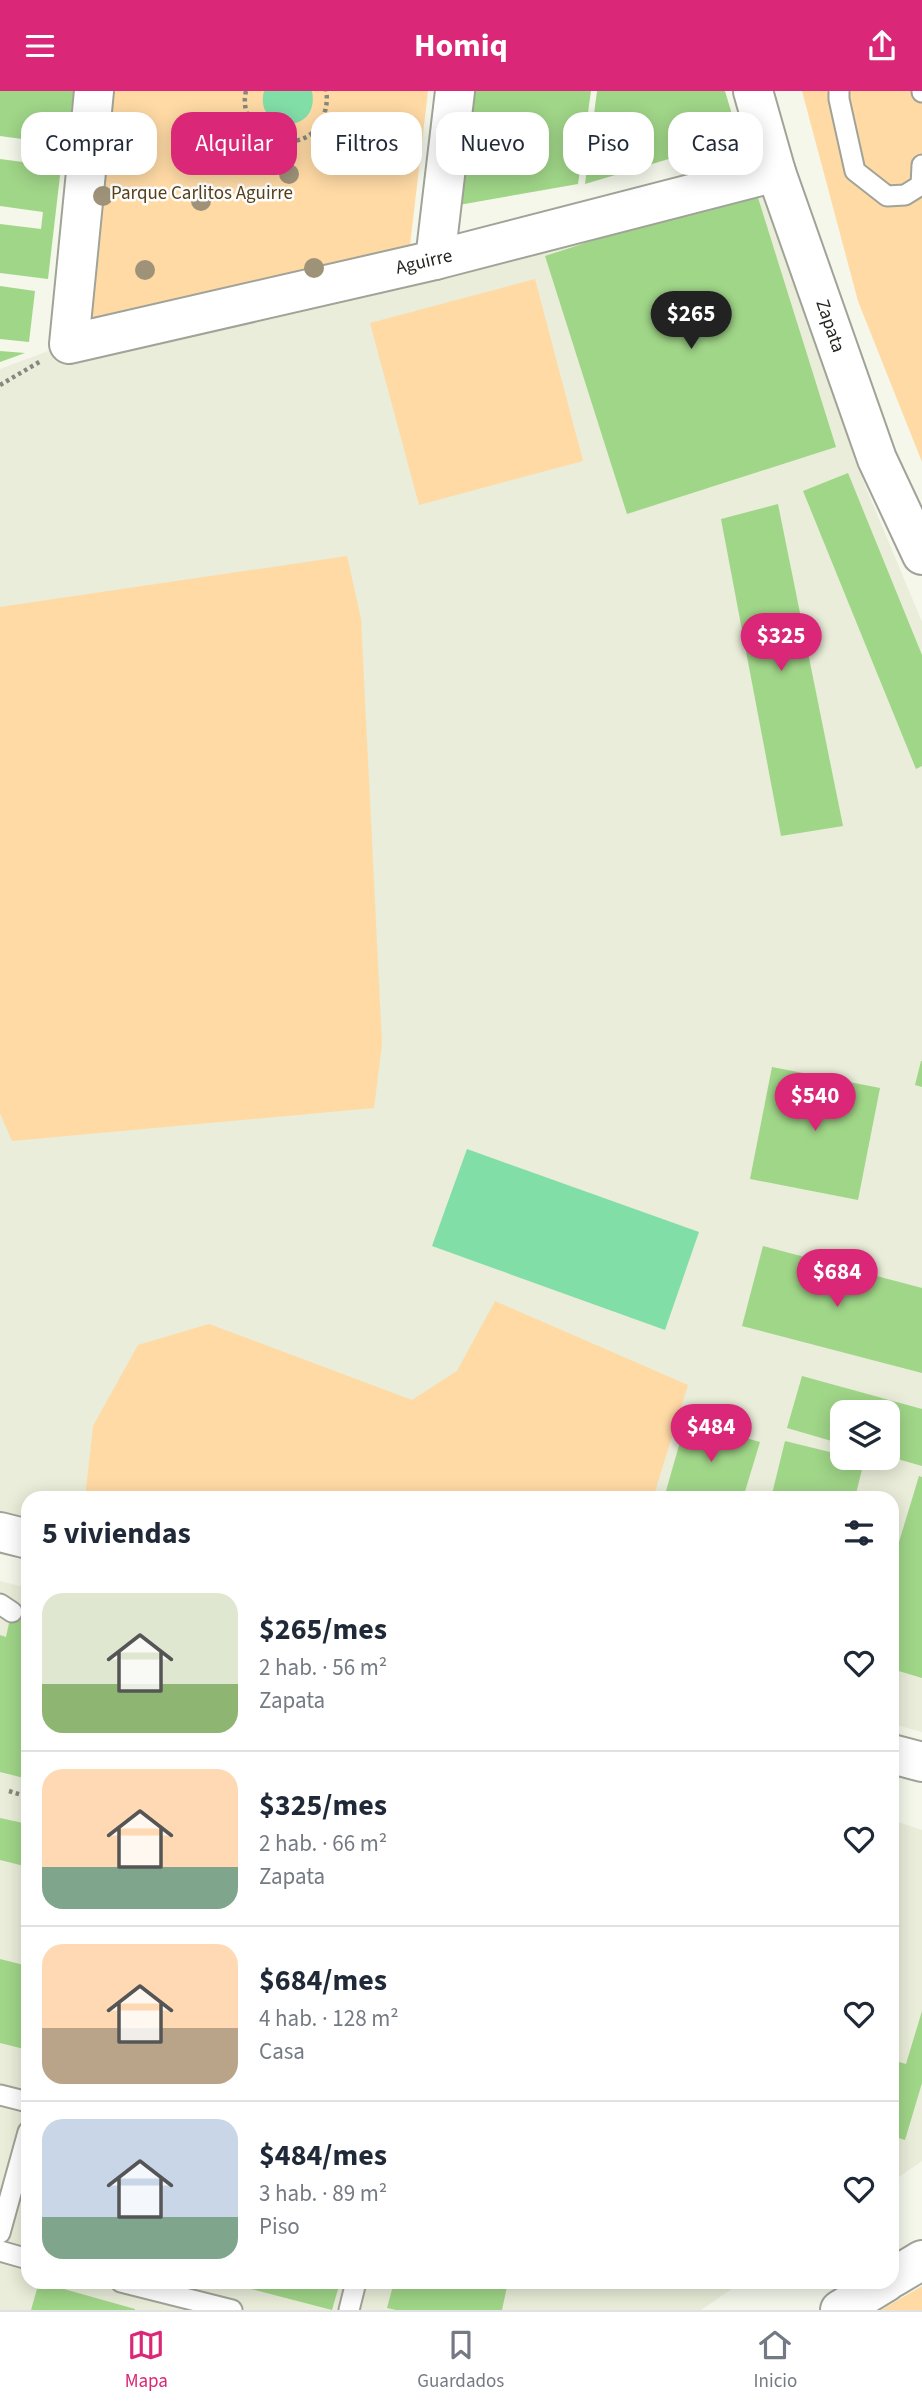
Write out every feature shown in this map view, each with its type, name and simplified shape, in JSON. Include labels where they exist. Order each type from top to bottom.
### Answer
[{"type":"street","points":[[69,344],[94,91]]},
{"type":"street","points":[[435,260],[455,91]]},
{"type":"street","name":"Zapata","points":[[753,91],[776,172],[877,459],[922,555]]},
{"type":"street","name":"Aguirre","points":[[69,344],[435,260],[776,172]]},
{"type":"street","points":[[899,1756],[922,1762]]},
{"type":"street","points":[[899,2274],[922,2260]]},
{"type":"street","points":[[840,2310],[874,2289]]},
{"type":"lane","points":[[839,91],[855,171],[887,196],[905,195],[921,185],[922,165]]},
{"type":"lane","points":[[0,2095],[21,2100]]},
{"type":"lane","points":[[0,2233],[21,2156]]},
{"type":"lane","points":[[0,2252],[21,2257]]},
{"type":"lane","points":[[149,2289],[232,2310]]},
{"type":"lane","points":[[349,2310],[354,2289]]},
{"type":"path","points":[[246,91],[246,108],[250,121],[259,132],[271,139],[285,142],[299,140],[311,134],[321,123],[326,110],[326,91]]},
{"type":"path","points":[[0,386],[69,344]]},
{"type":"path","points":[[9,1791],[21,1795]]},
{"type":"shaded area","points":[[264,91],[312,91],[312,106],[307,116],[298,122],[297,112],[266,112],[263,105]]},
{"type":"shaded area","points":[[760,177],[857,466],[922,622],[922,1732],[899,1726],[899,1491],[21,1491],[21,1533],[0,1518],[0,369],[51,350]]},
{"type":"shaded area","points":[[467,1149],[699,1232],[665,1330],[432,1246]]},
{"type":"shaded area","points":[[0,1581],[21,1586],[21,2289],[732,2289],[701,2310],[0,2310]]},
{"type":"shaded area","points":[[899,1822],[922,1830],[922,2161],[899,2177]]},
{"type":"green space","name":"Parque Carlitos Aguirre","points":[[111,91],[428,91],[422,142],[422,112],[311,112],[311,175],[418,175],[409,254],[83,324],[101,175],[157,175],[157,112],[108,112]]},
{"type":"green space","points":[[802,91],[922,91],[922,462],[858,301]]},
{"type":"green space","points":[[535,279],[583,461],[419,505],[370,323]]},
{"type":"green space","points":[[347,556],[361,619],[382,1044],[374,1108],[12,1141],[0,1113],[0,607]]},
{"type":"green space","points":[[495,1301],[688,1385],[655,1491],[86,1491],[93,1426],[138,1345],[209,1324],[412,1400],[457,1371]]},
{"type":"green space","points":[[922,2286],[922,2310],[881,2310]]},
{"type":"building","points":[[0,91],[74,91],[71,112],[21,112],[21,139],[0,136]]},
{"type":"building","points":[[469,91],[591,91],[588,112],[563,112],[563,175],[579,175],[578,184],[453,206],[457,175],[549,175],[549,112],[466,112]]},
{"type":"building","points":[[597,91],[725,91],[731,112],[668,112],[668,159],[654,163],[654,112],[594,112]]},
{"type":"building","points":[[0,159],[21,162],[21,175],[60,175],[48,279],[0,273],[0,224],[41,229],[43,212],[0,206]]},
{"type":"building","points":[[586,175],[615,175],[585,184]]},
{"type":"building","points":[[755,188],[836,447],[627,514],[545,256]]},
{"type":"building","points":[[0,286],[35,291],[29,342],[0,339]]},
{"type":"building","points":[[0,351],[25,353],[0,362]]},
{"type":"building","points":[[848,473],[922,655],[922,766],[916,769],[803,491]]},
{"type":"building","points":[[778,504],[843,826],[781,836],[721,519]]},
{"type":"building","points":[[922,1061],[922,1087],[915,1085]]},
{"type":"building","points":[[772,1067],[880,1088],[858,1200],[750,1179]]},
{"type":"building","points":[[763,1246],[922,1288],[922,1373],[742,1326]]},
{"type":"building","points":[[802,1376],[889,1400],[830,1400],[830,1441],[787,1428]]},
{"type":"building","points":[[900,1403],[922,1409],[922,1466],[900,1460]]},
{"type":"building","points":[[686,1421],[760,1442],[745,1491],[666,1491]]},
{"type":"building","points":[[785,1441],[830,1452],[830,1470],[862,1470],[857,1491],[773,1491]]},
{"type":"building","points":[[919,1476],[922,1477],[922,1678],[899,1671],[899,1542]]},
{"type":"building","points":[[13,1605],[21,1607],[21,1777],[0,1772],[0,1635],[6,1637]]},
{"type":"building","points":[[0,1818],[21,1822],[21,1865],[0,1860]]},
{"type":"building","points":[[0,1959],[21,1964],[21,2048],[0,2043]]},
{"type":"building","points":[[922,2011],[922,2083],[905,2140],[899,2138],[899,2062],[906,2064]]},
{"type":"building","points":[[37,2289],[64,2289],[135,2309],[135,2310],[31,2310]]},
{"type":"building","points":[[251,2289],[338,2289],[332,2310]]},
{"type":"building","points":[[392,2289],[506,2289],[502,2310],[387,2308]]}]
